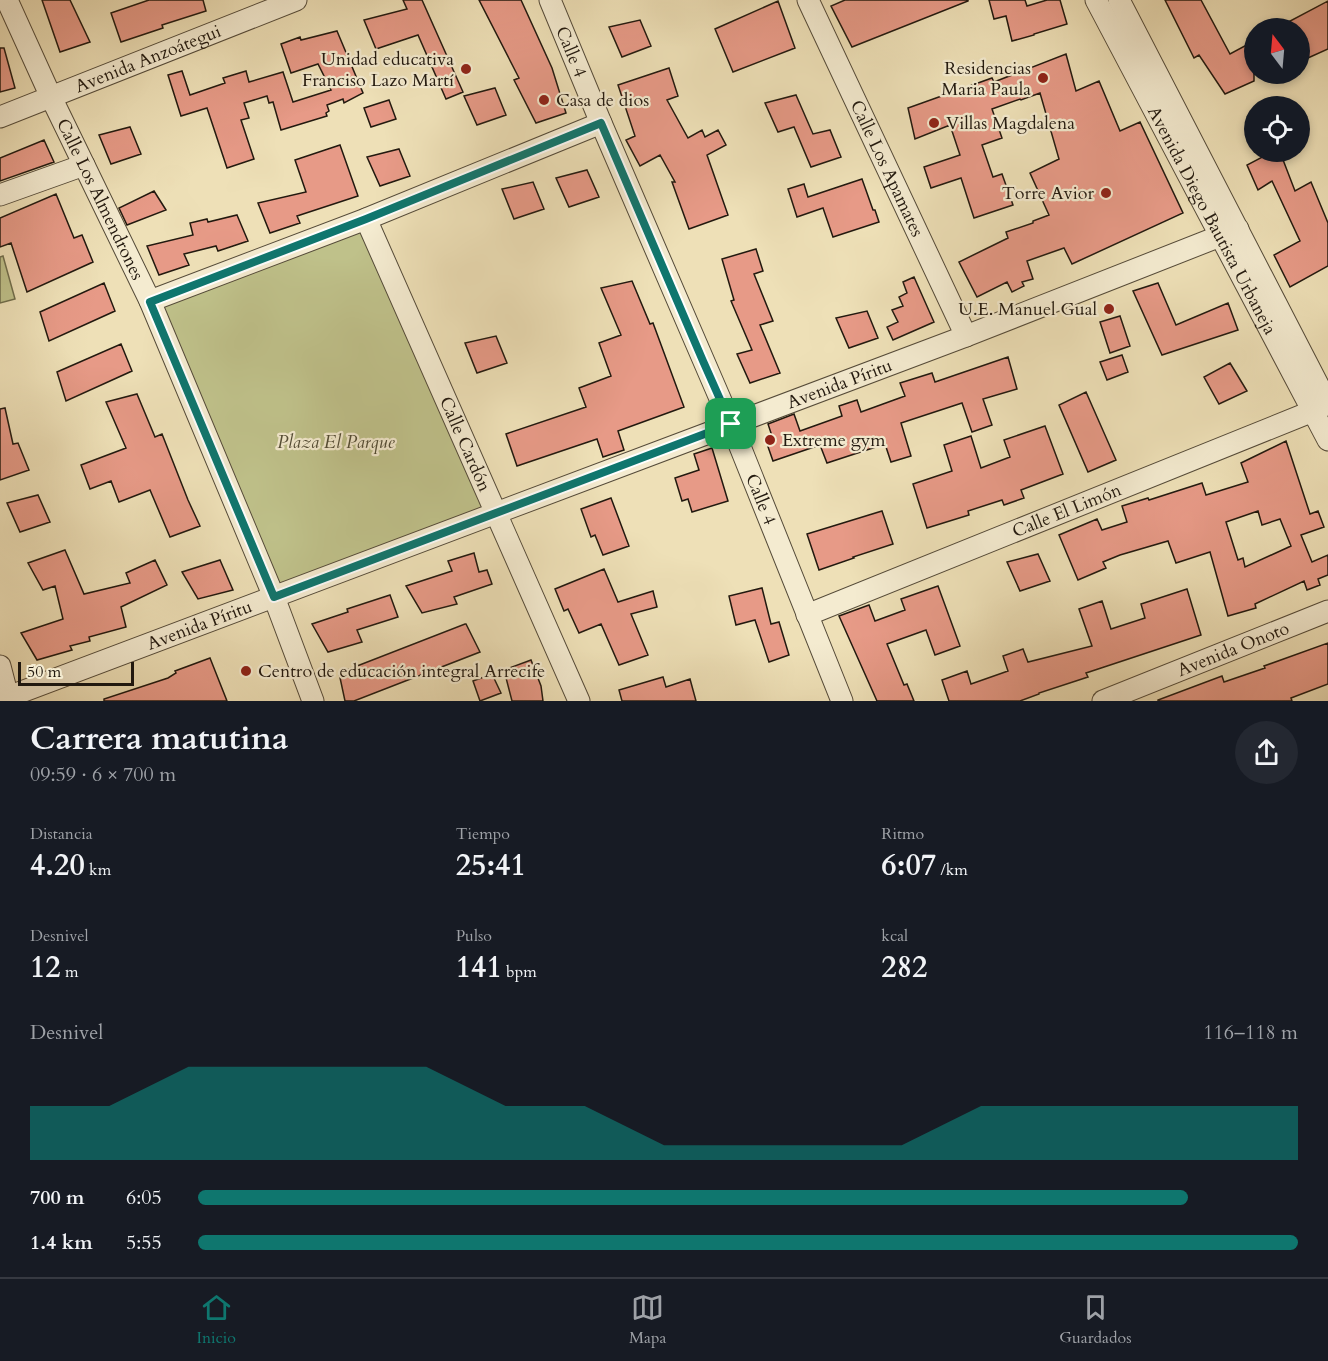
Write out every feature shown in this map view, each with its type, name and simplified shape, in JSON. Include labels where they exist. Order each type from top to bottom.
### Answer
[{"type":"street","name":"Calle Los Almendrones","points":[[7,0],[51,98],[150,302],[274,597],[313,701]]},
{"type":"street","name":"Avenida Anzoátegui","points":[[0,117],[296,0]]},
{"type":"street","name":"Calle 4","points":[[550,0],[731,424],[842,701]]},
{"type":"street","name":"Calle Los Apamates","points":[[808,0],[966,336]]},
{"type":"street","name":"Avenida Diego Bautista Urbaneja","points":[[1096,0],[1230,232],[1324,406],[1328,440]]},
{"type":"street","name":"Avenida Diego Bautista Urbaneja","points":[[1119,0],[1230,232]]},
{"type":"street","points":[[150,302],[366,219],[601,123]]},
{"type":"street","points":[[0,195],[84,165]]},
{"type":"street","name":"Calle Cardón","points":[[366,219],[579,701]]},
{"type":"street","name":"Avenida Píritu","points":[[4,698],[966,336],[1230,232]]},
{"type":"street","name":"Calle El Limón","points":[[807,615],[1324,406]]},
{"type":"street","name":"Avenida Onoto","points":[[1103,701],[1328,611]]},
{"type":"street","points":[[0,666],[4,698]]},
{"type":"green space","name":"Plaza El Parque","points":[[366,219],[496,513],[274,597],[150,302]]},
{"type":"green space","points":[[3,256],[15,299],[0,303],[0,257]]},
{"type":"building","points":[[42,0],[70,0],[90,42],[60,52]]},
{"type":"building","points":[[149,0],[203,0],[206,11],[162,25],[163,28],[121,42],[111,13]]},
{"type":"building","points":[[403,0],[422,0],[463,92],[446,99],[418,35],[376,49],[364,20],[407,9]]},
{"type":"building","points":[[479,0],[521,0],[552,68],[566,113],[536,123],[514,80],[519,78]]},
{"type":"building","points":[[845,0],[968,1],[852,47],[831,6]]},
{"type":"building","points":[[989,0],[1025,0],[1027,6],[1047,0],[1060,0],[1067,24],[1012,41],[1006,16],[994,19]]},
{"type":"building","points":[[1165,0],[1201,0],[1230,54],[1244,46],[1244,84],[1247,84],[1225,94],[1199,55],[1194,58]]},
{"type":"building","points":[[778,1],[795,48],[733,72],[715,29]]},
{"type":"building","points":[[1328,1],[1328,49],[1310,57],[1310,18],[1296,18]]},
{"type":"building","points":[[640,20],[651,46],[622,57],[609,27]]},
{"type":"building","points":[[337,31],[363,93],[344,103],[343,99],[327,105],[329,111],[326,113],[327,116],[281,130],[273,102],[269,103],[267,96],[244,103],[249,118],[241,120],[254,159],[227,168],[207,108],[181,116],[168,75],[182,71],[190,95],[225,83],[223,78],[246,71],[249,82],[283,72],[293,102],[331,90],[318,64],[291,73],[281,44],[300,37],[301,40]]},
{"type":"building","points":[[0,48],[4,48],[15,88],[0,92]]},
{"type":"building","points":[[1066,54],[1076,91],[1099,81],[1120,131],[1140,122],[1183,213],[1072,264],[1064,248],[1027,261],[1033,279],[1022,282],[1024,286],[1012,292],[1007,282],[977,297],[959,262],[1008,238],[1006,232],[1049,215],[1030,173],[1059,159],[1040,93],[992,109],[1002,138],[982,145],[993,177],[1002,174],[1013,205],[974,218],[961,178],[931,188],[924,167],[960,155],[950,125],[915,139],[908,108],[992,78],[994,82]]},
{"type":"building","points":[[669,68],[678,96],[667,100],[688,138],[702,130],[705,137],[718,130],[726,145],[707,155],[728,215],[689,229],[672,182],[675,182],[660,155],[640,166],[626,140],[635,136],[618,85]]},
{"type":"building","points":[[495,88],[506,115],[477,125],[464,96]]},
{"type":"building","points":[[796,95],[813,134],[830,130],[841,157],[811,167],[794,127],[778,132],[765,103]]},
{"type":"building","points":[[389,100],[396,119],[371,127],[364,108]]},
{"type":"building","points":[[130,127],[141,154],[111,164],[99,135]]},
{"type":"building","points":[[44,140],[54,162],[0,181],[0,158]]},
{"type":"building","points":[[340,145],[358,196],[297,216],[300,223],[270,233],[258,203],[306,192],[295,160]]},
{"type":"building","points":[[399,149],[410,176],[380,186],[367,157]]},
{"type":"building","points":[[1253,162],[1284,162],[1295,191],[1311,182],[1328,223],[1328,266],[1290,287],[1274,255],[1300,241],[1272,181],[1258,190],[1247,165]]},
{"type":"building","points":[[587,170],[599,197],[569,207],[556,178]]},
{"type":"building","points":[[862,179],[879,222],[833,237],[823,208],[797,217],[788,189],[804,184],[808,197]]},
{"type":"building","points":[[533,182],[544,209],[514,219],[502,189]]},
{"type":"building","points":[[154,191],[166,210],[127,225],[119,208]]},
{"type":"building","points":[[56,194],[74,238],[82,235],[93,262],[27,292],[11,243],[0,247],[0,218]]},
{"type":"building","points":[[237,215],[248,241],[218,251],[216,246],[184,254],[189,265],[159,275],[147,246],[193,235],[190,223],[207,219],[208,222]]},
{"type":"building","points":[[756,249],[763,271],[754,274],[773,321],[760,325],[780,373],[750,383],[737,354],[752,350],[731,301],[734,300],[722,259]]},
{"type":"building","points":[[914,277],[934,322],[893,340],[887,327],[898,322],[892,310],[903,306],[899,297],[907,293],[903,282]]},
{"type":"building","points":[[632,281],[650,324],[653,323],[684,407],[618,431],[624,450],[603,457],[597,439],[517,466],[506,434],[586,407],[579,388],[611,376],[599,343],[621,335],[601,288]]},
{"type":"building","points":[[104,283],[115,311],[49,341],[40,312]]},
{"type":"building","points":[[1158,283],[1176,325],[1228,303],[1238,330],[1162,355],[1133,291]]},
{"type":"building","points":[[867,311],[878,338],[849,348],[836,318]]},
{"type":"building","points":[[1120,316],[1130,346],[1110,353],[1100,322]]},
{"type":"building","points":[[496,336],[507,363],[477,373],[465,343]]},
{"type":"building","points":[[121,344],[132,371],[66,401],[57,372]]},
{"type":"building","points":[[1122,355],[1128,372],[1107,380],[1100,362]]},
{"type":"building","points":[[1008,357],[1017,389],[983,399],[992,425],[972,432],[962,403],[901,423],[911,456],[891,462],[885,444],[827,463],[820,445],[773,461],[766,441],[773,439],[768,424],[794,414],[800,431],[842,416],[839,406],[857,400],[861,412],[905,396],[900,383],[932,373],[935,382]]},
{"type":"building","points":[[1230,363],[1247,391],[1219,404],[1204,377]]},
{"type":"building","points":[[1086,392],[1116,460],[1088,472],[1059,405]]},
{"type":"building","points":[[137,394],[155,437],[162,434],[200,526],[170,537],[150,490],[119,502],[111,481],[90,489],[81,465],[126,448],[106,402]]},
{"type":"building","points":[[5,408],[13,444],[18,443],[29,470],[0,480],[0,409]]},
{"type":"building","points":[[1045,426],[1063,474],[1021,490],[1024,498],[1004,505],[1002,500],[968,511],[969,515],[927,528],[913,484],[952,471],[944,445],[971,436],[981,468],[1010,457],[1004,440]]},
{"type":"building","points":[[1286,441],[1310,514],[1318,511],[1324,527],[1301,535],[1312,562],[1328,555],[1328,575],[1318,579],[1320,585],[1307,590],[1304,581],[1255,604],[1256,608],[1228,616],[1210,552],[1176,563],[1168,541],[1103,562],[1106,568],[1078,580],[1059,535],[1097,519],[1102,530],[1127,522],[1122,506],[1148,498],[1149,500],[1202,483],[1206,495],[1248,482],[1241,463]],"holes":[[[1258,511],[1262,525],[1280,519],[1291,546],[1245,567],[1243,558],[1238,560],[1226,522]]]},
{"type":"building","points":[[712,448],[728,501],[692,512],[688,499],[682,501],[675,478],[699,470],[694,454]]},
{"type":"building","points":[[38,495],[50,522],[20,532],[7,503]]},
{"type":"building","points":[[611,498],[629,546],[603,555],[595,535],[591,537],[581,509]]},
{"type":"building","points":[[882,511],[893,544],[819,570],[807,534]]},
{"type":"building","points":[[65,550],[84,594],[130,583],[126,573],[155,560],[167,585],[121,607],[126,627],[89,637],[90,641],[70,646],[72,650],[37,660],[21,633],[63,619],[55,586],[43,590],[28,563]]},
{"type":"building","points":[[474,553],[479,572],[487,570],[492,584],[454,597],[457,604],[422,613],[406,586],[452,571],[448,561]]},
{"type":"building","points":[[1038,554],[1050,581],[1020,591],[1007,562]]},
{"type":"building","points":[[220,560],[233,590],[198,599],[182,572]]},
{"type":"building","points":[[604,569],[618,602],[653,591],[657,607],[631,614],[648,655],[619,665],[601,624],[579,633],[568,609],[564,611],[555,589]]},
{"type":"building","points":[[938,586],[960,646],[935,655],[926,630],[887,644],[904,685],[907,684],[914,701],[877,701],[839,616],[869,605],[875,621],[905,610],[901,599]]},
{"type":"building","points":[[762,588],[771,624],[779,622],[789,655],[769,662],[755,620],[736,625],[729,596]]},
{"type":"building","points":[[1187,589],[1201,635],[1086,673],[1088,677],[1020,701],[949,701],[942,680],[967,671],[971,684],[1008,671],[1003,656],[1023,649],[1028,662],[1092,646],[1079,609],[1102,601],[1111,629],[1145,618],[1141,604]]},
{"type":"building","points":[[390,595],[398,617],[357,630],[362,642],[328,652],[312,624],[348,612],[347,609]]},
{"type":"building","points":[[466,624],[480,652],[354,701],[345,701],[339,673]]},
{"type":"building","points":[[1328,643],[1328,684],[1291,698],[1292,701],[1158,701],[1222,676],[1224,682]]},
{"type":"building","points":[[210,658],[227,701],[104,701],[104,699],[168,678],[176,673],[175,671]]},
{"type":"building","points":[[531,660],[541,686],[543,701],[512,701],[504,670]]},
{"type":"building","points":[[492,674],[501,693],[480,701],[473,681]]},
{"type":"building","points":[[663,677],[666,687],[690,679],[696,701],[622,701],[619,690]]},
{"type":"place","name":"Unidad educativa Franciso Lazo Martí","points":[[466,69]]},
{"type":"place","name":"Residencias Maria Paula","points":[[1043,78]]},
{"type":"place","name":"Casa de dios","points":[[544,100]]},
{"type":"place","name":"Villas Magdalena","points":[[934,123]]},
{"type":"place","name":"Torre Avior","points":[[1106,193]]},
{"type":"place","name":"U.E. Manuel Gual","points":[[1109,309]]},
{"type":"place","name":"Extreme gym","points":[[770,440]]},
{"type":"place","name":"Centro de educación integral Arrecife","points":[[246,671]]},
{"type":"route","points":[[601,123],[731,424],[274,597],[150,302],[366,219],[601,123]]}]
